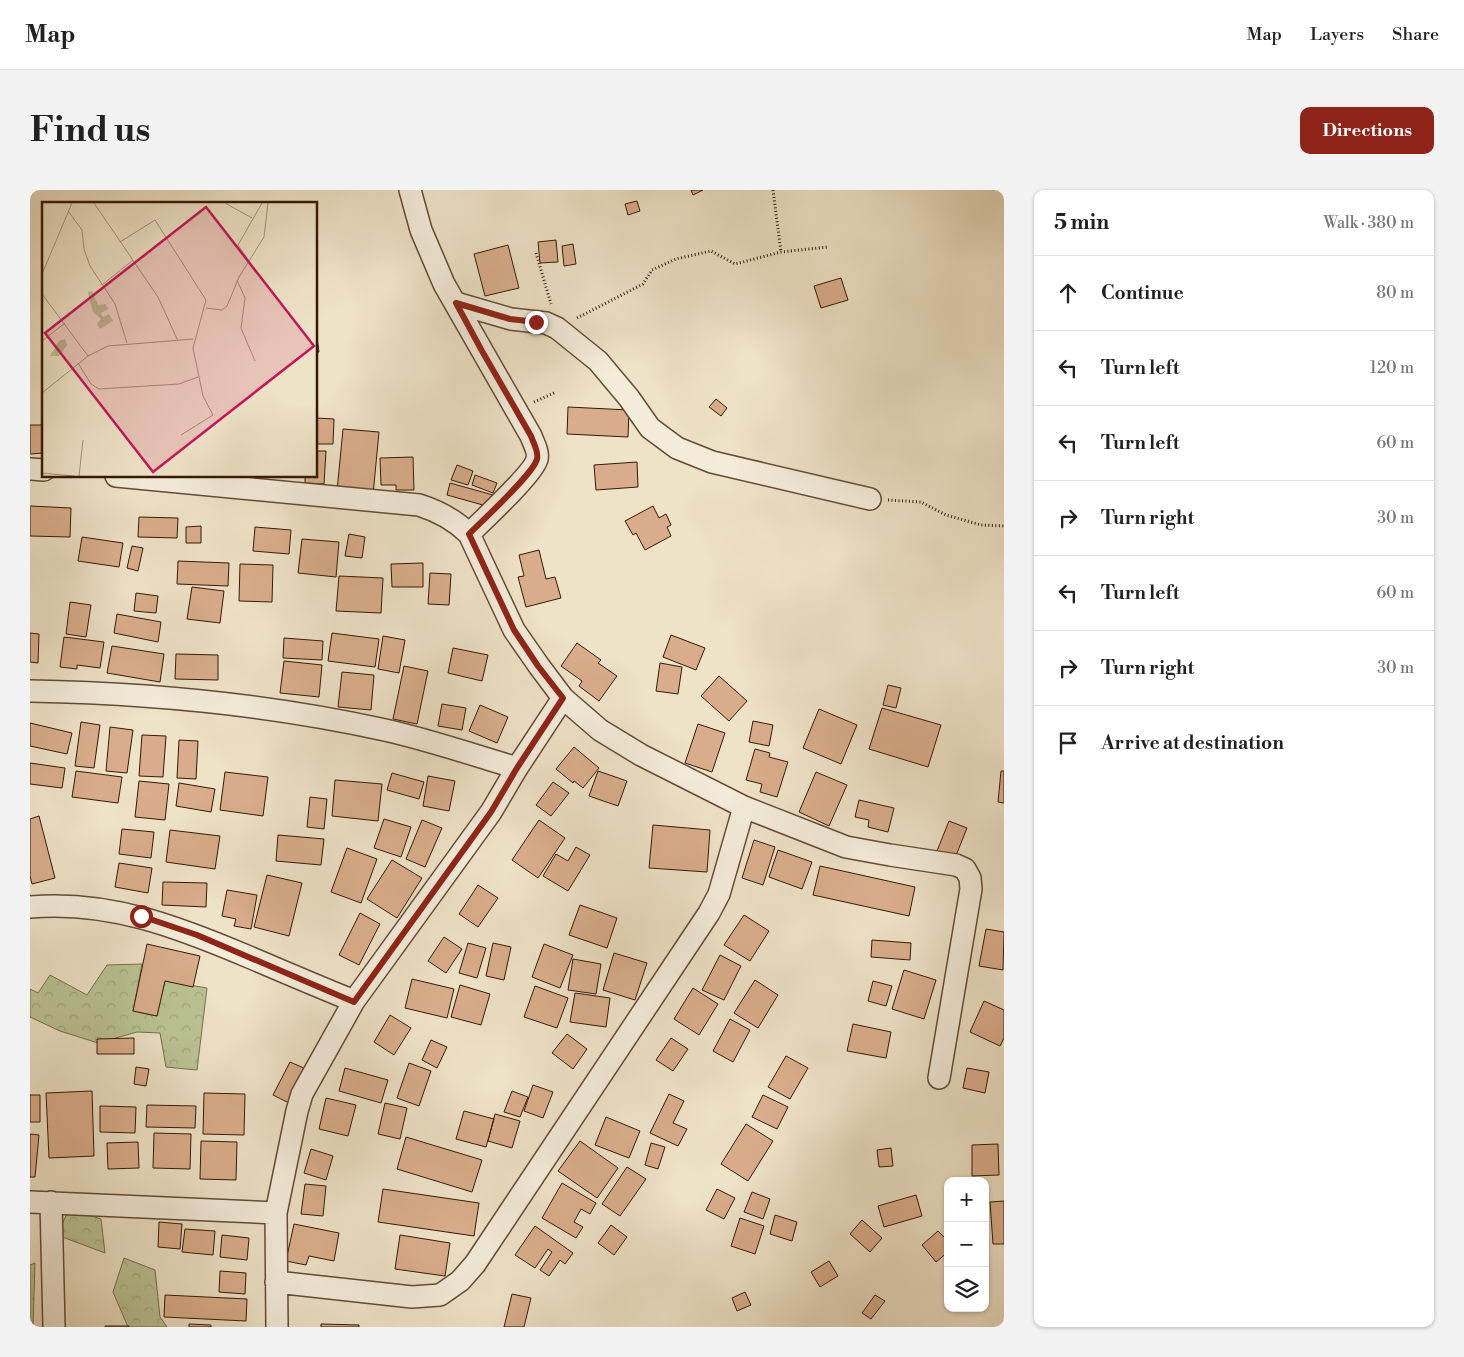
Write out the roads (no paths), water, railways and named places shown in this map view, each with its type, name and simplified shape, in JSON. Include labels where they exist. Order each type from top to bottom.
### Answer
[{"type":"street","points":[[410,190],[422,230],[444,284],[531,436],[536,450],[537,458],[530,472],[469,534]]},
{"type":"street","points":[[456,303],[510,319],[546,323],[557,328],[598,361],[629,398],[650,428],[677,448],[712,462],[870,499]]},
{"type":"street","points":[[137,478],[419,505],[434,509],[459,524],[469,534],[514,630],[538,666],[563,698],[600,730],[641,756],[744,807],[846,847],[890,855],[948,862],[965,869],[970,878],[971,890],[939,1078]]},
{"type":"street","points":[[30,691],[98,692],[255,708],[326,719],[385,730],[432,742],[517,768]]},
{"type":"street","points":[[277,1327],[276,1213],[302,1094],[354,1002],[491,812],[517,768],[563,698]]},
{"type":"street","points":[[276,1282],[412,1297],[440,1294],[460,1281],[480,1256],[709,913],[719,894],[744,807]]},
{"type":"street","points":[[30,907],[88,906],[141,916],[197,935],[354,1002]]},
{"type":"street","points":[[30,1202],[276,1213]]},
{"type":"street","points":[[51,1202],[54,1327]]}]
